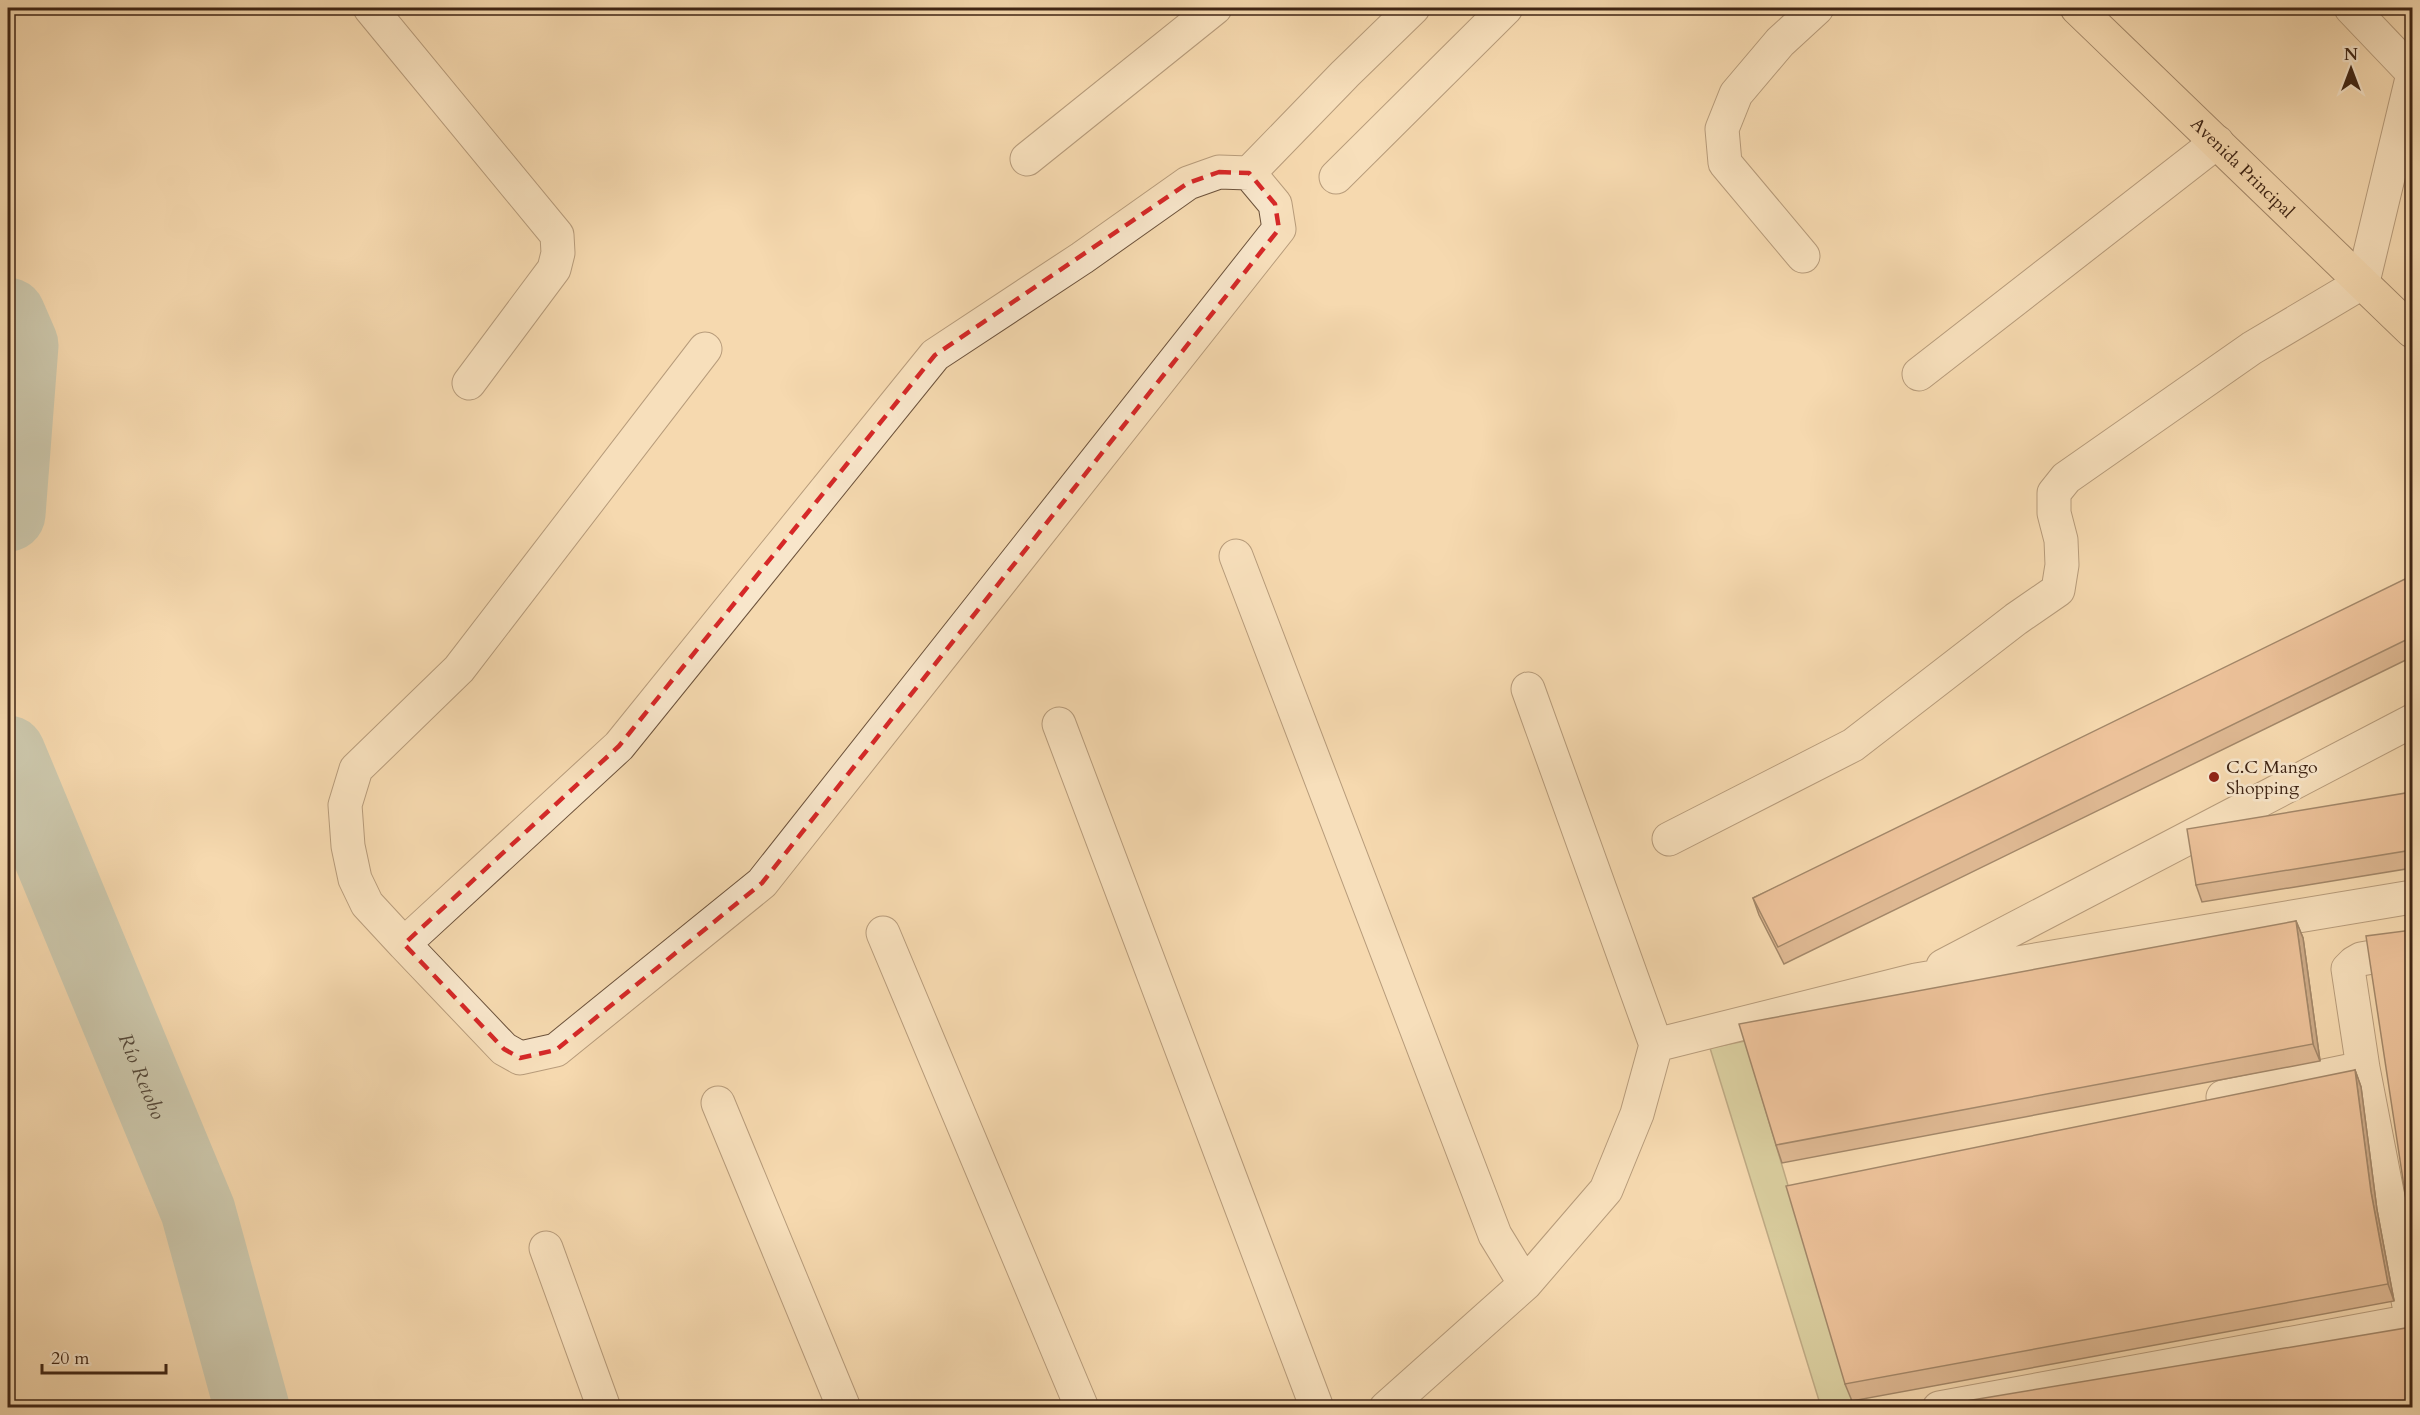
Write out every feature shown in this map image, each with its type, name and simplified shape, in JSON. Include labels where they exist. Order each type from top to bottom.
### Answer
[{"type":"main road","name":"Avenida Principal","points":[[2077,8],[2411,331]]},
{"type":"main road","points":[[2372,291],[2412,293]]},
{"type":"street","points":[[370,8],[557,235],[558,253],[554,269],[469,383]]},
{"type":"street","points":[[1027,159],[1215,8]]},
{"type":"street","points":[[404,944],[619,746],[935,355],[1082,258],[1188,183],[1219,172],[1249,173],[1413,8]]},
{"type":"street","points":[[1336,177],[1506,8]]},
{"type":"street","points":[[1803,256],[1725,163],[1722,129],[1736,94],[1780,42],[1817,8]]},
{"type":"street","points":[[2351,8],[2412,72]]},
{"type":"street","points":[[1669,839],[1853,745],[2058,590],[2062,565],[2061,540],[2054,513],[2054,494],[2066,478],[2252,348],[2372,291],[2412,78]]},
{"type":"street","points":[[1919,374],[2217,142]]},
{"type":"street","points":[[705,349],[459,669],[356,769],[345,805],[348,846],[355,879],[367,904],[504,1049],[519,1058],[556,1050],[762,883],[1280,229],[1275,204],[1249,173]]},
{"type":"street","points":[[1236,556],[1495,1235],[1525,1284]]},
{"type":"street","points":[[1386,1407],[1525,1284],[1606,1190],[1637,1114],[1656,1045],[1527,689]]},
{"type":"street","points":[[1916,980],[2412,722]]},
{"type":"street","points":[[1059,724],[1317,1407]]},
{"type":"street","points":[[1656,1045],[1916,980],[2412,897]]},
{"type":"street","points":[[883,933],[1082,1407]]},
{"type":"street","points":[[1939,1407],[2412,1321],[2363,1068],[2348,969],[2361,959],[2412,950]]},
{"type":"street","points":[[2200,1102],[2363,1068]]},
{"type":"street","points":[[718,1103],[844,1407]]},
{"type":"street","points":[[546,1248],[604,1407]]},
{"type":"highlighted area","points":[[1219,172],[1249,173],[1275,204],[1279,229],[762,883],[556,1050],[520,1058],[504,1049],[404,944],[619,746],[935,355],[1188,183]]},
{"type":"green space","points":[[1745,1041],[1854,1407],[1821,1407],[1710,1048]]},
{"type":"building","points":[[2405,579],[2412,594],[2412,637],[1778,947],[1753,898]]},
{"type":"building","points":[[2412,792],[2412,850],[2196,885],[2187,829]]},
{"type":"building","points":[[2296,921],[2313,1044],[1776,1145],[1739,1024]]},
{"type":"building","points":[[2412,930],[2412,1239],[2366,936]]},
{"type":"building","points":[[2355,1070],[2371,1192],[2388,1284],[1845,1384],[1786,1186]]},
{"type":"building","points":[[2412,1327],[2412,1407],[1930,1407]]},
{"type":"waterway","name":"Río Retobo","points":[[8,315],[21,345],[8,514]]},
{"type":"waterway","name":"Río Retobo","points":[[8,753],[198,1211],[252,1408]]},
{"type":"place","name":"C.C Mango Shopping","points":[[2214,777]]}]
